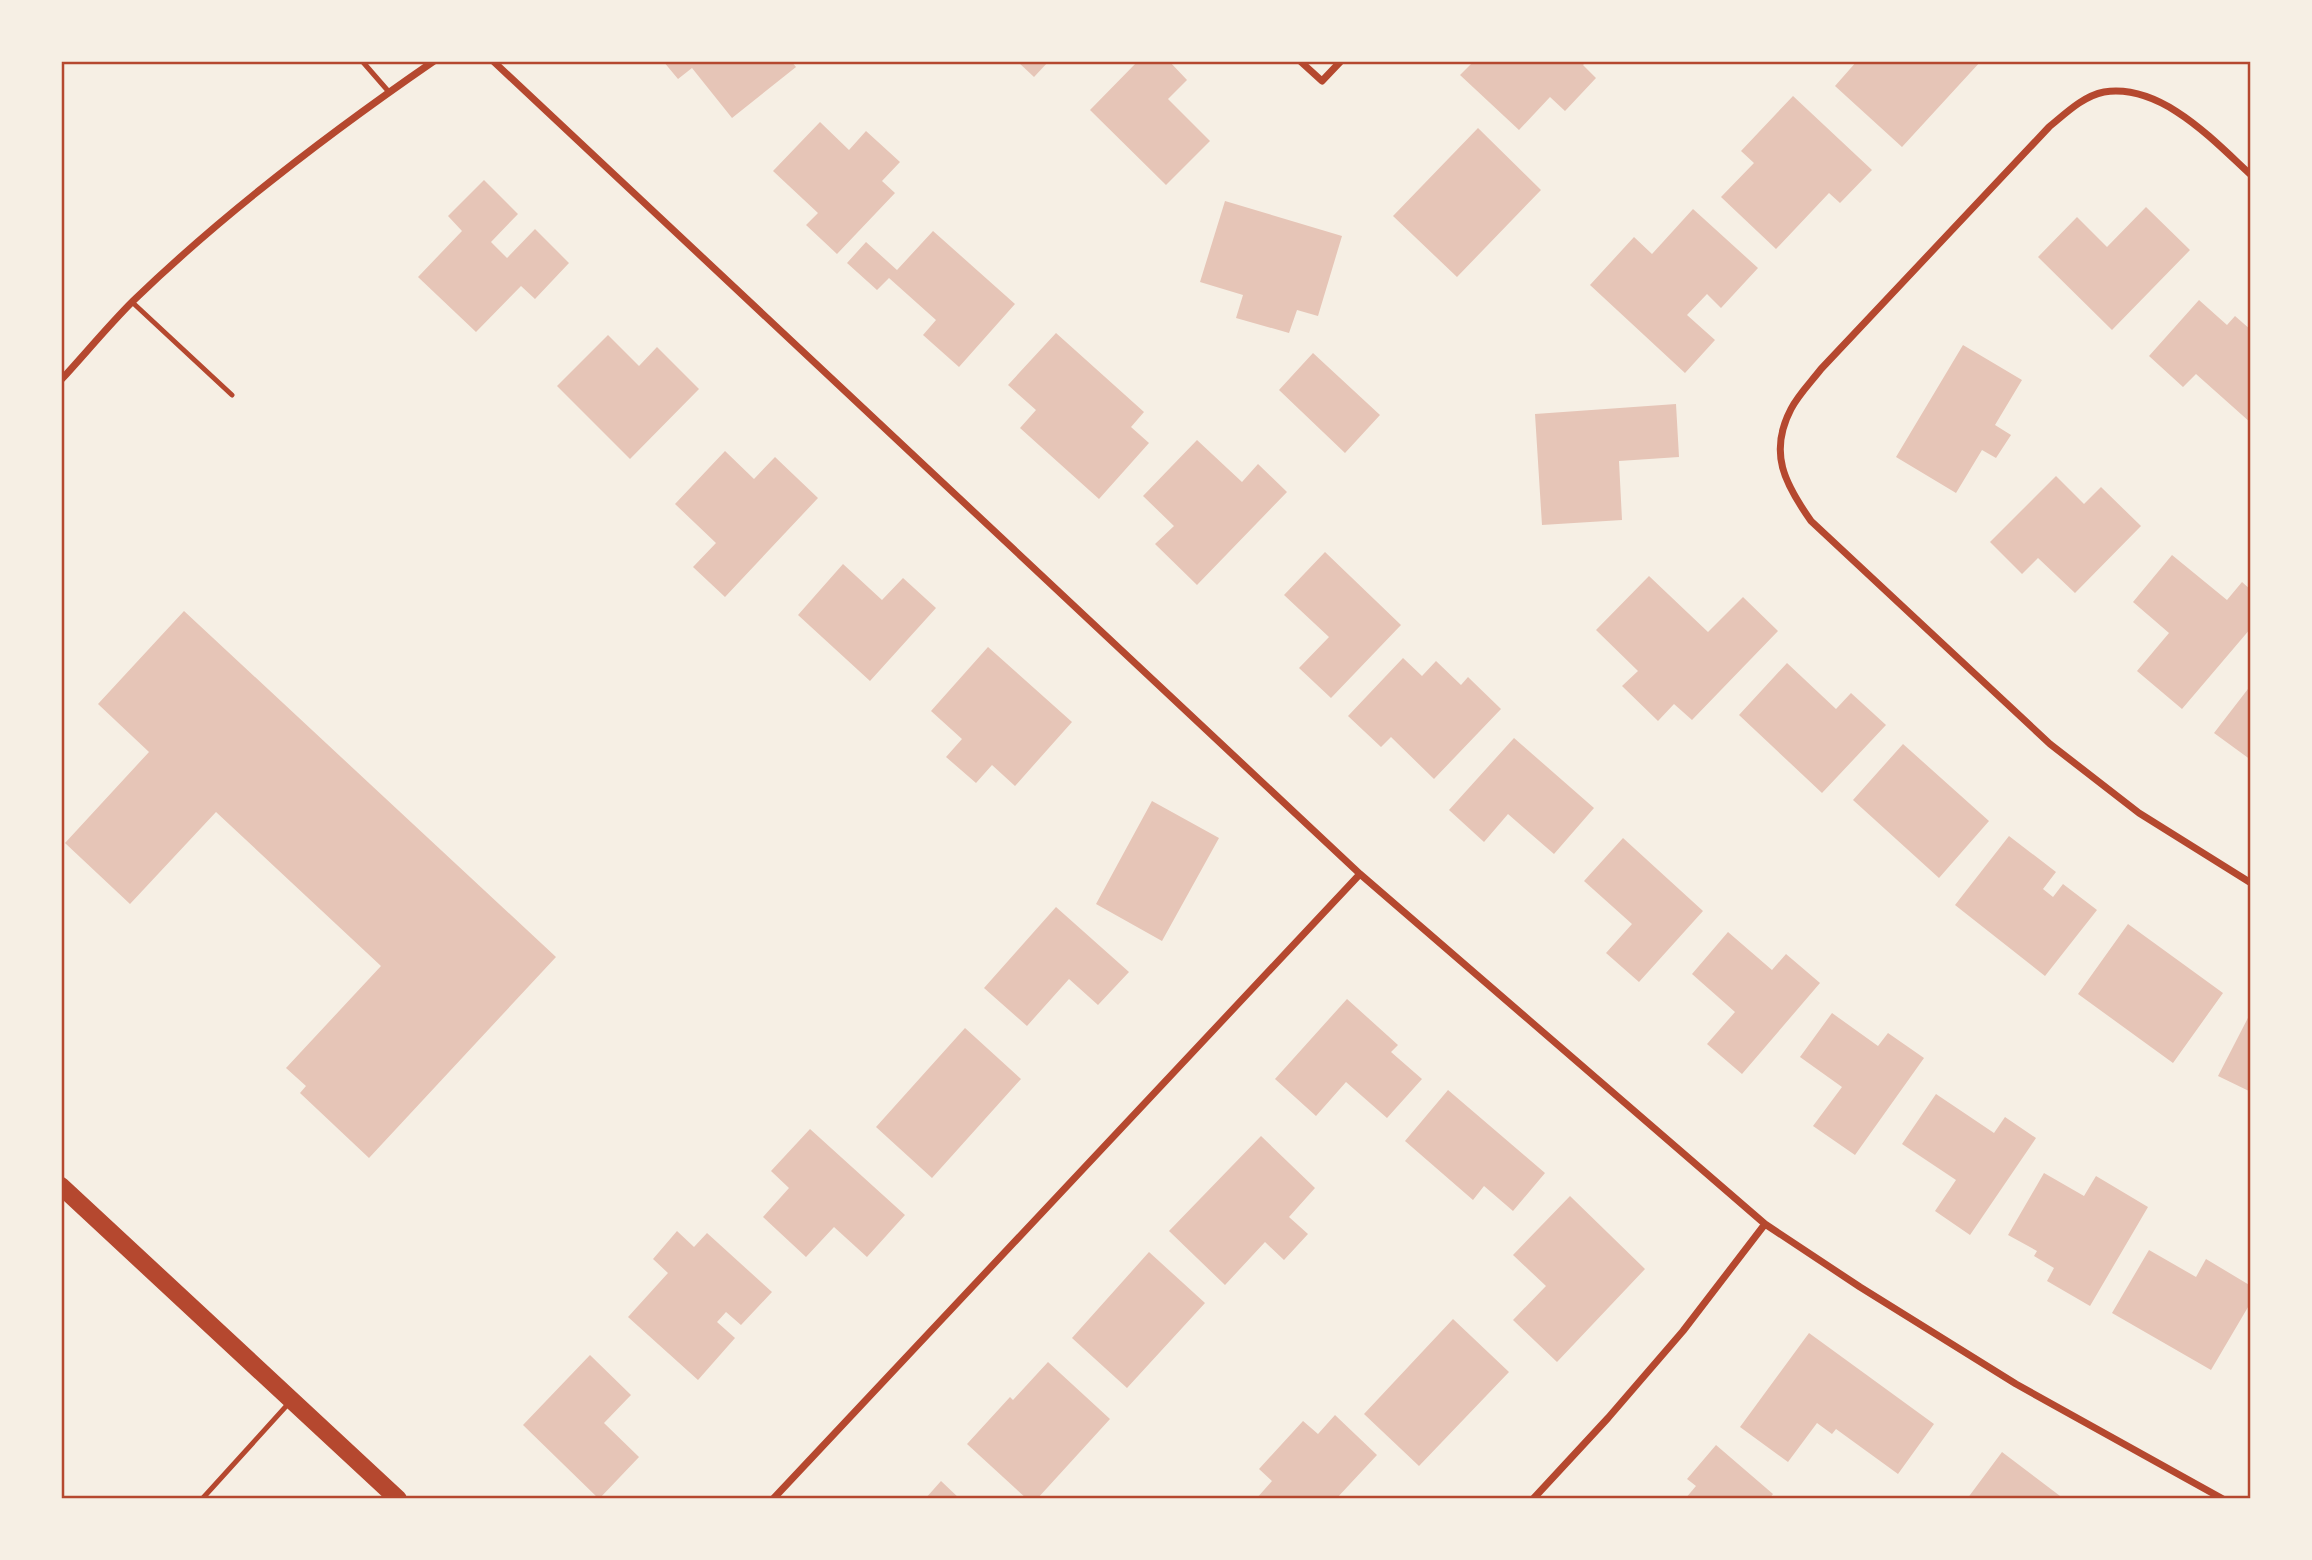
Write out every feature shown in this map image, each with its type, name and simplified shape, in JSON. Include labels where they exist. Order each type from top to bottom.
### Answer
[{"type":"main road","points":[[61,1186],[398,1499]]},
{"type":"street","points":[[61,380],[132,302],[248,198],[434,61]]},
{"type":"street","points":[[493,61],[1360,874],[1765,1224],[2016,1384],[2223,1499]]},
{"type":"street","points":[[1300,61],[1322,81],[1341,61]]},
{"type":"street","points":[[2251,175],[2200,127],[2170,108],[2136,92],[2103,92],[2082,101],[2049,127],[1821,369],[1792,407],[1780,434],[1781,465],[1791,494],[1811,521],[2050,744],[2139,813],[2251,883]]},
{"type":"street","points":[[774,1499],[1360,874]]},
{"type":"street","points":[[1532,1499],[1608,1418],[1683,1331],[1765,1224]]},
{"type":"lane","points":[[362,61],[389,92]]},
{"type":"lane","points":[[132,302],[232,395]]},
{"type":"lane","points":[[202,1499],[292,1400]]},
{"type":"building","points":[[663,61],[791,61],[796,67],[732,118],[692,68],[678,79]]},
{"type":"building","points":[[1017,61],[1049,61],[1034,77]]},
{"type":"building","points":[[1138,61],[1169,61],[1187,80],[1168,99],[1210,141],[1166,185],[1090,110]]},
{"type":"building","points":[[1474,61],[1587,61],[1583,65],[1596,78],[1565,111],[1550,97],[1519,130],[1460,75]]},
{"type":"building","points":[[1857,61],[1981,61],[1902,147],[1835,86]]},
{"type":"building","points":[[1793,96],[1872,170],[1840,203],[1829,193],[1776,249],[1721,197],[1754,163],[1741,151]]},
{"type":"building","points":[[820,122],[849,150],[866,131],[900,162],[882,181],[895,193],[837,254],[806,225],[818,213],[773,171]]},
{"type":"building","points":[[1478,128],[1541,190],[1457,277],[1393,216]]},
{"type":"building","points":[[484,180],[518,214],[491,242],[507,258],[535,229],[569,263],[535,299],[521,286],[476,332],[418,277],[462,231],[448,216]]},
{"type":"building","points":[[1225,201],[1342,236],[1318,316],[1297,310],[1289,333],[1236,318],[1243,295],[1200,282]]},
{"type":"building","points":[[2146,207],[2190,250],[2112,330],[2038,257],[2077,217],[2107,247]]},
{"type":"building","points":[[1693,209],[1758,268],[1721,308],[1707,294],[1687,315],[1715,340],[1685,373],[1590,285],[1634,237],[1652,254]]},
{"type":"building","points":[[933,231],[1015,304],[959,367],[923,335],[936,320],[889,278],[877,290],[847,263],[866,242],[897,270]]},
{"type":"building","points":[[2199,300],[2227,325],[2235,316],[2251,330],[2251,423],[2196,374],[2183,387],[2149,356]]},
{"type":"building","points":[[1056,333],[1144,412],[1131,427],[1149,443],[1099,499],[1020,428],[1036,410],[1008,385]]},
{"type":"building","points":[[608,335],[639,366],[657,347],[699,389],[630,459],[557,386]]},
{"type":"building","points":[[1963,345],[2022,380],[1995,425],[2011,435],[1996,458],[1982,450],[1956,493],[1896,457]]},
{"type":"building","points":[[1313,353],[1380,415],[1345,453],[1279,390]]},
{"type":"building","points":[[1676,404],[1679,457],[1619,461],[1622,520],[1542,525],[1535,414]]},
{"type":"building","points":[[1197,440],[1242,482],[1258,464],[1287,492],[1197,585],[1155,544],[1174,526],[1143,496]]},
{"type":"building","points":[[725,451],[754,479],[775,457],[818,498],[725,597],[693,567],[716,543],[675,504]]},
{"type":"building","points":[[2056,476],[2084,504],[2101,487],[2141,526],[2075,593],[2038,558],[2022,574],[1990,542]]},
{"type":"building","points":[[1325,552],[1401,625],[1331,698],[1299,668],[1329,637],[1284,595]]},
{"type":"building","points":[[2172,555],[2227,600],[2242,582],[2251,590],[2251,628],[2182,709],[2137,671],[2169,633],[2133,602]]},
{"type":"building","points":[[843,564],[882,600],[903,578],[936,608],[870,681],[798,615]]},
{"type":"building","points":[[1649,576],[1708,632],[1743,597],[1778,631],[1692,720],[1674,704],[1658,721],[1622,686],[1638,671],[1596,630]]},
{"type":"building","points":[[184,611],[556,957],[369,1158],[300,1093],[306,1086],[286,1068],[381,966],[216,812],[130,904],[65,843],[149,752],[98,704]]},
{"type":"building","points":[[988,647],[1072,722],[1015,786],[992,765],[976,783],[946,757],[962,739],[931,711]]},
{"type":"building","points":[[1403,658],[1422,676],[1436,661],[1461,685],[1468,677],[1501,709],[1434,779],[1391,737],[1381,747],[1348,716]]},
{"type":"building","points":[[1787,663],[1836,709],[1851,693],[1886,725],[1822,793],[1739,715]]},
{"type":"building","points":[[2251,685],[2251,760],[2214,733]]},
{"type":"building","points":[[1514,738],[1594,808],[1554,854],[1508,814],[1484,842],[1449,810]]},
{"type":"building","points":[[1903,744],[1989,821],[1939,878],[1853,800]]},
{"type":"building","points":[[1152,801],[1219,838],[1162,941],[1096,904]]},
{"type":"building","points":[[2009,836],[2056,872],[2043,889],[2053,897],[2063,884],[2097,910],[2045,976],[1955,905]]},
{"type":"building","points":[[1623,838],[1703,911],[1639,982],[1606,953],[1632,924],[1584,881]]},
{"type":"building","points":[[1056,907],[1129,972],[1098,1005],[1069,979],[1027,1026],[984,988]]},
{"type":"building","points":[[2128,924],[2223,993],[2173,1063],[2078,994]]},
{"type":"building","points":[[1728,932],[1772,970],[1786,954],[1820,983],[1742,1074],[1707,1044],[1735,1012],[1692,974]]},
{"type":"building","points":[[1347,999],[1398,1045],[1391,1052],[1422,1079],[1387,1118],[1346,1082],[1316,1116],[1275,1079]]},
{"type":"building","points":[[2251,1012],[2251,1092],[2218,1076]]},
{"type":"building","points":[[1832,1013],[1878,1046],[1888,1033],[1924,1058],[1855,1155],[1813,1126],[1842,1087],[1800,1057]]},
{"type":"building","points":[[965,1028],[1021,1079],[932,1178],[876,1127]]},
{"type":"building","points":[[1448,1090],[1545,1173],[1513,1211],[1484,1186],[1473,1200],[1405,1141]]},
{"type":"building","points":[[1936,1094],[1994,1133],[2005,1117],[2036,1138],[1970,1235],[1935,1211],[1956,1180],[1902,1144]]},
{"type":"building","points":[[810,1129],[905,1215],[867,1257],[834,1227],[806,1257],[763,1217],[789,1188],[771,1171]]},
{"type":"building","points":[[1261,1136],[1315,1188],[1289,1217],[1308,1234],[1284,1260],[1265,1242],[1225,1285],[1169,1231]]},
{"type":"building","points":[[2044,1173],[2084,1196],[2096,1176],[2148,1207],[2090,1306],[2047,1281],[2054,1268],[2034,1256],[2037,1251],[2008,1235]]},
{"type":"building","points":[[1570,1196],[1645,1269],[1557,1362],[1513,1320],[1546,1286],[1513,1255]]},
{"type":"building","points":[[677,1231],[694,1247],[707,1233],[772,1292],[741,1325],[726,1312],[717,1322],[735,1338],[698,1380],[628,1317],[668,1273],[653,1259]]},
{"type":"building","points":[[2149,1250],[2196,1277],[2206,1259],[2251,1286],[2251,1302],[2211,1370],[2112,1313]]},
{"type":"building","points":[[1149,1252],[1205,1303],[1127,1388],[1072,1338]]},
{"type":"building","points":[[1453,1319],[1509,1372],[1419,1466],[1364,1414]]},
{"type":"building","points":[[1809,1333],[1934,1424],[1898,1474],[1836,1429],[1832,1434],[1817,1423],[1788,1462],[1740,1427]]},
{"type":"building","points":[[590,1355],[631,1395],[604,1423],[639,1457],[599,1499],[523,1425]]},
{"type":"building","points":[[1048,1362],[1110,1419],[1037,1499],[1027,1499],[967,1444],[1010,1397],[1013,1400]]},
{"type":"building","points":[[1335,1415],[1377,1455],[1336,1499],[1256,1499],[1272,1481],[1259,1469],[1303,1421],[1318,1434]]},
{"type":"building","points":[[1716,1445],[1773,1494],[1769,1499],[1685,1499],[1696,1486],[1687,1479]]},
{"type":"building","points":[[2002,1452],[2064,1499],[1967,1499]]},
{"type":"building","points":[[941,1481],[960,1499],[925,1499]]}]
